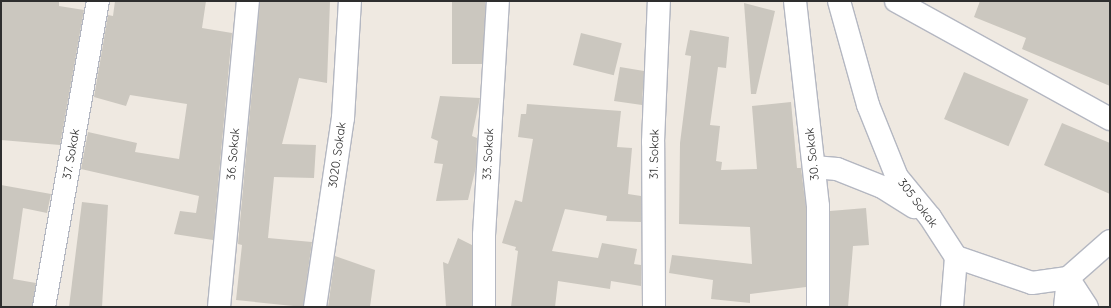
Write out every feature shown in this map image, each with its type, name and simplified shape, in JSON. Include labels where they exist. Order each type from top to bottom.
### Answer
[{"type":"street","name":"37. Sokak","points":[[44,307],[98,1]]},
{"type":"street","name":"36. Sokak","points":[[219,307],[248,1]]},
{"type":"street","name":"3020. Sokak","points":[[315,307],[343,118],[350,1]]},
{"type":"street","name":"33. Sokak","points":[[484,307],[484,235],[498,1]]},
{"type":"street","name":"31. Sokak","points":[[654,307],[653,142],[659,1]]},
{"type":"street","name":"30. Sokak","points":[[795,1],[818,206],[818,307]]},
{"type":"street","name":"305 Sokak","points":[[839,1],[868,105],[897,177],[930,217],[956,257]]},
{"type":"street","points":[[896,1],[1110,118]]},
{"type":"street","points":[[814,167],[837,169],[882,187],[930,217]]},
{"type":"street","points":[[952,307],[956,257],[1032,283],[1068,278],[1110,241]]},
{"type":"street","points":[[1065,307],[1068,278]]},
{"type":"street","points":[[1068,278],[1087,307]]},
{"type":"building","points":[[1,1],[59,1],[59,6],[84,10],[60,145],[1,140]]},
{"type":"building","points":[[115,1],[206,1],[202,28],[232,33],[213,240],[174,234],[180,211],[196,213],[199,196],[81,169],[88,132],[137,143],[135,152],[179,159],[187,104],[130,95],[126,106],[94,97],[108,15],[113,16]]},
{"type":"building","points":[[260,1],[330,1],[327,83],[299,78],[282,144],[316,145],[314,178],[274,177],[268,238],[312,242],[303,307],[236,300],[242,245],[238,244]]},
{"type":"building","points":[[452,1],[485,1],[485,64],[452,64]]},
{"type":"building","points":[[980,1],[1110,1],[1110,86],[1022,49],[1026,38],[974,17]]},
{"type":"building","points":[[744,3],[775,11],[756,94],[751,94]]},
{"type":"building","points":[[690,30],[729,37],[726,68],[718,67],[710,125],[720,126],[716,161],[722,162],[721,170],[757,169],[752,106],[791,102],[797,168],[801,168],[806,207],[806,287],[750,294],[750,303],[711,299],[713,280],[669,273],[672,255],[752,264],[750,227],[679,224],[680,143],[691,56],[685,55]]},
{"type":"building","points":[[581,33],[622,43],[614,75],[573,65]]},
{"type":"building","points":[[620,67],[644,71],[642,105],[614,101]]},
{"type":"building","points":[[964,72],[1028,99],[1009,146],[944,119]]},
{"type":"building","points":[[440,96],[480,98],[472,136],[477,138],[476,167],[468,200],[436,201],[443,164],[434,163],[438,141],[431,138]]},
{"type":"building","points":[[527,104],[621,111],[617,147],[632,148],[628,194],[641,196],[641,222],[606,221],[607,216],[565,209],[552,251],[598,258],[602,243],[637,249],[634,264],[641,265],[641,286],[611,281],[610,289],[558,281],[555,307],[511,307],[518,251],[515,250],[516,247],[502,243],[515,200],[522,202],[533,139],[518,137],[521,114],[526,114]]},
{"type":"building","points":[[1062,123],[1110,143],[1110,194],[1044,165]]},
{"type":"building","points":[[1,185],[51,194],[47,213],[23,208],[13,279],[36,283],[32,307],[1,307]]},
{"type":"building","points":[[82,202],[108,205],[102,307],[69,307]]},
{"type":"building","points":[[866,208],[869,245],[853,246],[848,307],[830,307],[830,211]]},
{"type":"building","points":[[458,238],[472,245],[472,307],[446,307],[443,262],[448,264]]},
{"type":"building","points":[[335,256],[375,270],[370,307],[328,307]]}]
